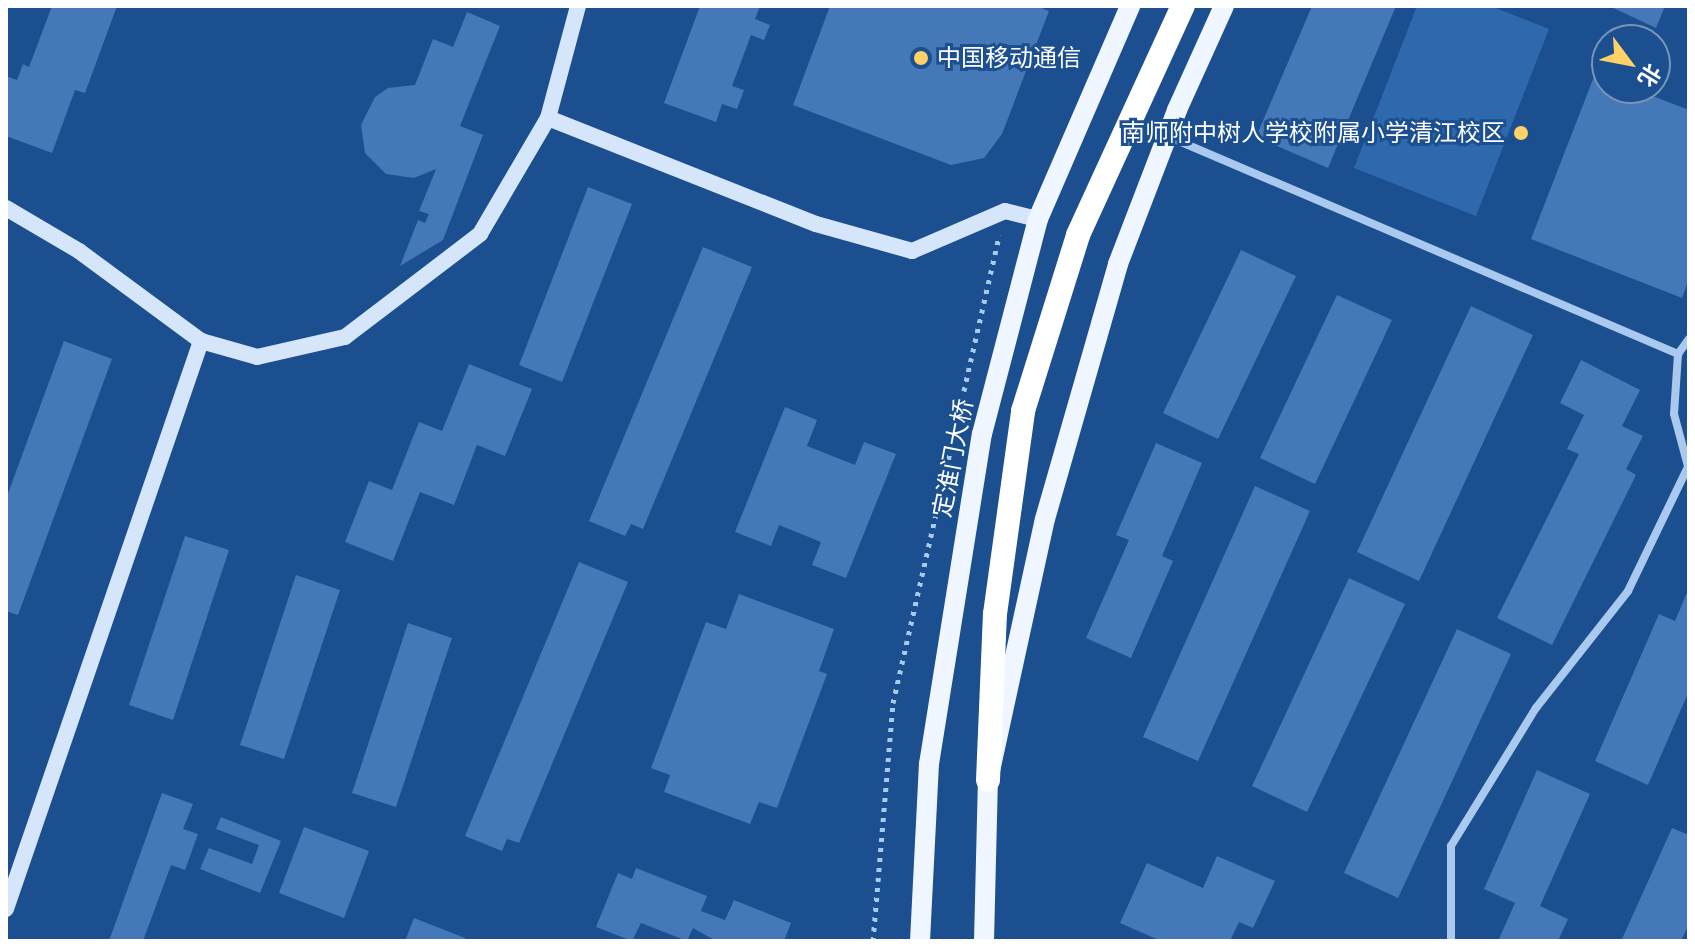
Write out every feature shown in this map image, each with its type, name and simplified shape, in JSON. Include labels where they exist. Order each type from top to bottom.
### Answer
[{"type":"highway","points":[[988,780],[995,614],[1023,411],[1078,235],[1183,6]]},
{"type":"main road","name":"定淮门大桥","points":[[920,941],[929,764],[982,434],[1022,270],[1038,219],[1130,6]]},
{"type":"main road","points":[[984,941],[988,780],[1045,519],[1118,264],[1167,136],[1224,6]]},
{"type":"street","points":[[6,208],[79,251],[201,341],[257,357],[345,337],[480,234],[548,118],[578,6]]},
{"type":"street","points":[[548,118],[816,224],[912,251],[1005,211],[1038,219]]},
{"type":"street","points":[[1167,136],[1678,354]]},
{"type":"street","points":[[1451,941],[1451,846],[1536,708],[1628,591],[1688,470],[1674,414],[1678,354],[1689,339]]},
{"type":"street","points":[[6,909],[201,341]]},
{"type":"path","points":[[873,941],[893,703],[1005,211]]},
{"type":"shaded area","points":[[1417,6],[1491,6],[1549,29],[1476,216],[1354,168]]},
{"type":"building","points":[[52,6],[117,6],[85,93],[75,90],[52,153],[6,136],[6,76],[17,80],[23,64],[29,67]]},
{"type":"building","points":[[700,6],[760,6],[755,19],[770,25],[764,40],[751,35],[732,86],[744,90],[737,109],[722,104],[716,122],[664,103]]},
{"type":"building","name":"中国移动通信","points":[[830,6],[1036,6],[1049,11],[1002,134],[984,158],[951,165],[793,105]]},
{"type":"building","points":[[1312,6],[1396,6],[1328,168],[1256,137]]},
{"type":"building","points":[[1609,6],[1665,6],[1658,24],[1647,24]]},
{"type":"building","points":[[467,12],[500,26],[460,126],[483,135],[443,240],[400,266],[418,220],[425,223],[429,214],[419,211],[436,169],[414,178],[386,174],[365,153],[361,125],[375,97],[388,88],[415,85],[433,39],[453,47]]},
{"type":"building","points":[[1591,84],[1591,104],[1671,103],[1689,110],[1689,279],[1682,298],[1531,239]]},
{"type":"building","points":[[588,187],[632,204],[562,382],[519,365]]},
{"type":"building","points":[[703,247],[752,267],[643,529],[631,524],[625,536],[589,521]]},
{"type":"building","points":[[1241,250],[1296,276],[1218,439],[1163,413]]},
{"type":"building","points":[[1337,295],[1392,320],[1315,484],[1260,458]]},
{"type":"building","points":[[1471,306],[1533,335],[1419,581],[1357,552]]},
{"type":"building","points":[[64,341],[112,359],[18,615],[6,611],[6,499]]},
{"type":"building","points":[[1581,360],[1640,390],[1622,426],[1643,436],[1626,469],[1636,475],[1552,645],[1497,618],[1579,454],[1567,449],[1584,415],[1560,403]]},
{"type":"building","points":[[469,364],[532,389],[505,456],[477,445],[454,505],[420,492],[393,561],[345,542],[369,481],[392,490],[419,422],[442,431]]},
{"type":"building","points":[[785,407],[817,420],[807,446],[855,465],[864,442],[896,454],[846,578],[812,565],[821,542],[779,525],[771,546],[735,532]]},
{"type":"building","points":[[1156,443],[1202,463],[1162,556],[1173,561],[1131,658],[1086,638],[1129,540],[1116,535]]},
{"type":"building","points":[[1255,486],[1310,511],[1198,761],[1143,737]]},
{"type":"building","points":[[185,536],[229,550],[173,720],[129,705]]},
{"type":"building","points":[[579,562],[628,582],[519,843],[507,839],[502,851],[465,836]]},
{"type":"building","points":[[296,575],[340,590],[284,759],[240,745]]},
{"type":"building","points":[[1349,578],[1405,604],[1307,812],[1252,786]]},
{"type":"building","points":[[1689,588],[1689,691],[1648,785],[1595,761],[1659,614],[1675,621]]},
{"type":"building","points":[[739,594],[834,629],[819,671],[827,674],[777,808],[759,802],[750,824],[664,792],[670,775],[651,768],[706,622],[726,629]]},
{"type":"building","points":[[408,623],[452,638],[396,807],[352,793]]},
{"type":"building","points":[[1457,629],[1511,654],[1398,898],[1344,873]]},
{"type":"building","points":[[1537,770],[1590,794],[1540,906],[1568,919],[1558,941],[1498,941],[1515,903],[1484,889]]},
{"type":"building","points":[[162,793],[193,804],[183,829],[198,834],[185,870],[171,865],[143,941],[109,941]]},
{"type":"building","points":[[221,817],[281,841],[260,893],[200,869],[209,848],[252,864],[259,845],[216,829]]},
{"type":"building","points":[[304,827],[369,851],[344,918],[279,893]]},
{"type":"building","points":[[1672,828],[1689,835],[1689,924],[1681,941],[1622,939]]},
{"type":"building","points":[[1217,856],[1275,881],[1253,928],[1239,922],[1230,941],[1161,941],[1120,923],[1147,863],[1203,888]]},
{"type":"building","points":[[636,868],[707,896],[701,911],[725,920],[734,900],[791,923],[784,941],[716,941],[693,928],[687,941],[641,923],[632,941],[596,927],[618,873],[632,879]]},
{"type":"building","points":[[414,918],[465,938],[464,941],[405,941]]},
{"type":"place","name":"中国移动通信","points":[[921,58]]},
{"type":"place","name":"南师附中树人学校附属小学清江校区","points":[[1521,133]]}]
